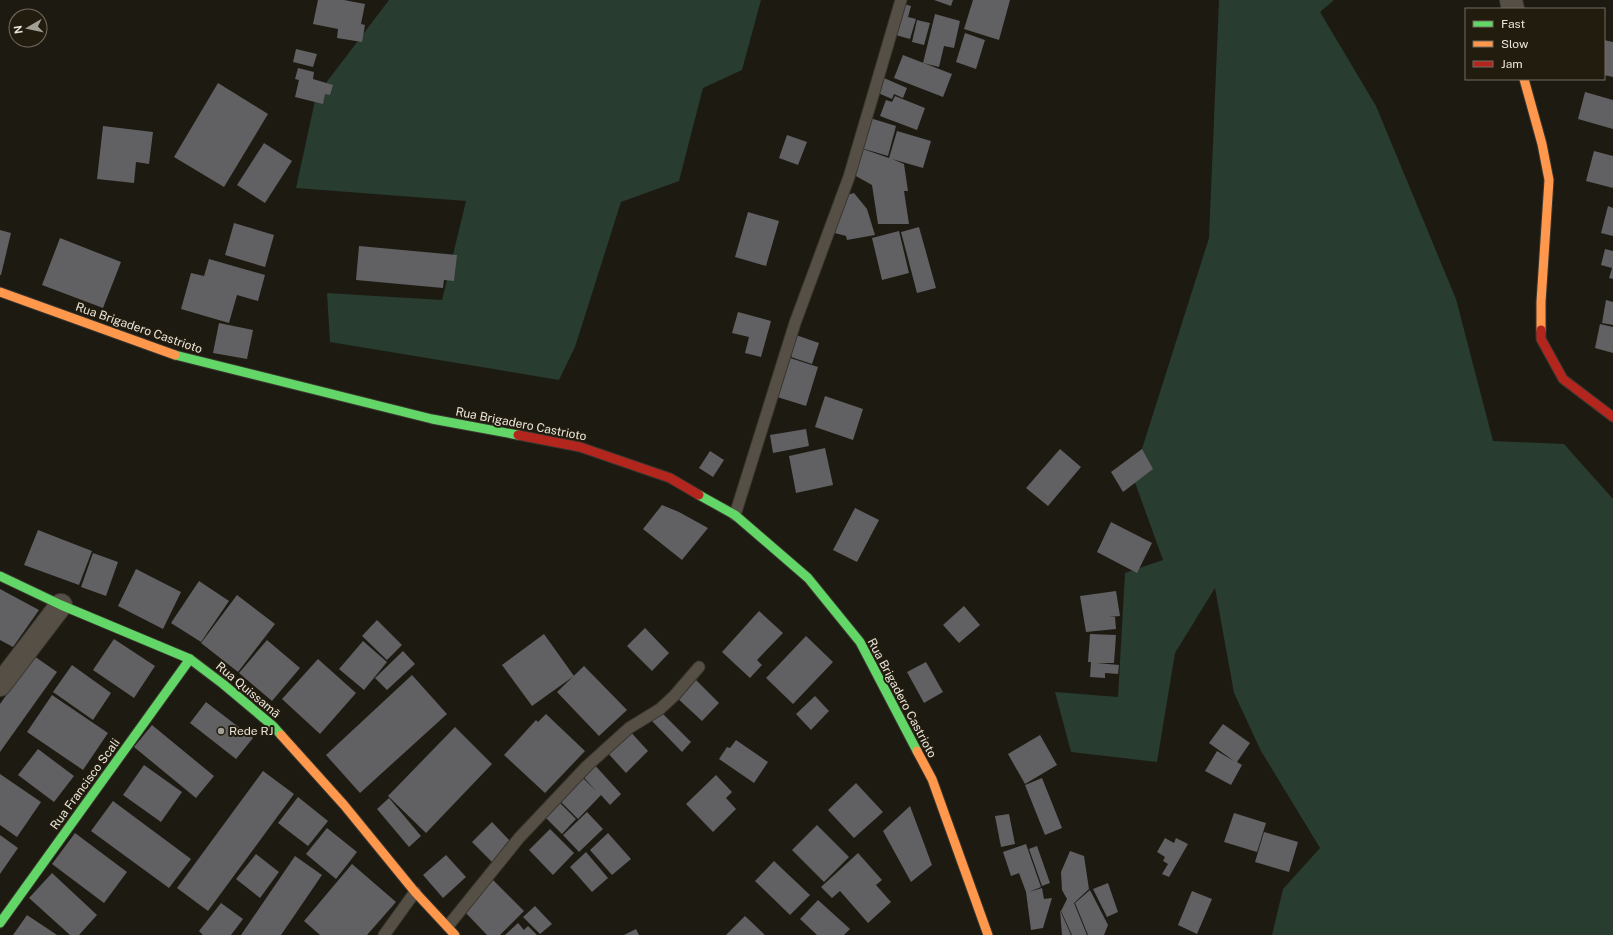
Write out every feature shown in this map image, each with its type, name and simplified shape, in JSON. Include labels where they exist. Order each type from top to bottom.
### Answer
[{"type":"street","points":[[1524,80],[1542,144],[1549,180],[1541,302],[1542,339],[1563,378],[1613,417]]},
{"type":"street","name":"Rua Brigadero Castrioto","points":[[0,292],[178,356],[432,419],[580,447],[670,478],[735,515],[808,578],[860,642],[932,779],[988,935]]},
{"type":"street","name":"Rua Quissamã","points":[[0,576],[61,605],[190,659],[273,726],[344,805],[415,892],[455,935]]},
{"type":"street","points":[[0,686],[61,605]]},
{"type":"street","name":"Rua Francisco Scali","points":[[0,923],[190,659]]},
{"type":"lane","points":[[735,515],[795,323],[849,177],[901,0]]},
{"type":"lane","points":[[448,926],[519,838],[587,766],[629,728],[660,709],[674,696],[699,667]]},
{"type":"lane","points":[[384,935],[415,892]]},
{"type":"green space","points":[[389,0],[761,0],[742,70],[703,88],[679,181],[621,202],[575,347],[559,380],[330,342],[327,293],[442,300],[466,201],[296,188],[316,96]]},
{"type":"green space","points":[[1219,0],[1334,0],[1320,12],[1376,106],[1456,299],[1493,441],[1564,444],[1613,499],[1613,935],[1272,935],[1283,889],[1320,848],[1261,751],[1234,693],[1215,588],[1175,653],[1157,762],[1071,752],[1055,692],[1118,697],[1125,573],[1163,560],[1133,477],[1209,238]]},
{"type":"building","points":[[318,0],[344,0],[365,4],[361,24],[365,25],[362,42],[337,38],[338,29],[313,24]]},
{"type":"building","points":[[934,0],[953,0],[951,6]]},
{"type":"building","points":[[973,0],[1010,0],[999,40],[964,29]]},
{"type":"building","points":[[901,3],[911,6],[908,17],[916,19],[910,39],[892,34]]},
{"type":"building","points":[[935,14],[960,21],[954,48],[944,46],[939,67],[923,63]]},
{"type":"building","points":[[917,20],[930,23],[924,45],[912,42]]},
{"type":"building","points":[[965,33],[985,40],[976,69],[956,62]]},
{"type":"building","points":[[1605,40],[1613,42],[1613,77],[1605,75]]},
{"type":"building","points":[[296,49],[317,54],[313,67],[293,62]]},
{"type":"building","points":[[903,55],[952,74],[943,97],[894,78]]},
{"type":"building","points":[[298,68],[314,72],[313,79],[333,85],[330,95],[325,94],[323,104],[295,97],[299,80],[295,79]]},
{"type":"building","points":[[884,78],[907,88],[903,98],[894,94],[892,99],[878,93]]},
{"type":"building","points":[[218,83],[268,114],[224,187],[174,157]]},
{"type":"building","points":[[1585,92],[1613,100],[1613,129],[1578,119]]},
{"type":"building","points":[[895,96],[925,108],[917,130],[880,116],[886,100],[892,102]]},
{"type":"building","points":[[870,118],[896,126],[888,156],[861,148]]},
{"type":"building","points":[[103,126],[153,132],[149,164],[136,162],[134,183],[97,179]]},
{"type":"building","points":[[897,131],[931,141],[923,168],[892,159],[904,164],[908,191],[904,191],[909,224],[878,224],[872,185],[854,175],[863,149],[889,158]]},
{"type":"building","points":[[787,135],[807,142],[798,165],[779,158]]},
{"type":"building","points":[[264,143],[292,161],[265,203],[237,185]]},
{"type":"building","points":[[1594,151],[1613,156],[1613,188],[1586,181]]},
{"type":"building","points":[[854,193],[867,209],[875,235],[847,240],[846,236],[831,232],[843,196]]},
{"type":"building","points":[[1608,206],[1613,208],[1613,236],[1601,233]]},
{"type":"building","points":[[748,212],[779,221],[766,266],[735,257]]},
{"type":"building","points":[[234,223],[274,235],[265,267],[225,255]]},
{"type":"building","points":[[919,227],[936,288],[917,293],[901,232]]},
{"type":"building","points":[[0,230],[11,233],[1,275],[0,275]]},
{"type":"building","points":[[899,231],[909,273],[882,280],[872,238]]},
{"type":"building","points":[[60,238],[121,262],[103,308],[42,285]]},
{"type":"building","points":[[359,246],[457,255],[454,281],[444,280],[443,288],[356,280]]},
{"type":"building","points":[[1605,249],[1613,251],[1613,279],[1609,278],[1612,268],[1601,265]]},
{"type":"building","points":[[209,259],[265,275],[258,301],[237,295],[229,323],[181,309],[191,273],[204,276]]},
{"type":"building","points":[[1606,300],[1613,302],[1613,325],[1602,323]]},
{"type":"building","points":[[738,312],[771,321],[761,357],[745,353],[749,337],[732,333]]},
{"type":"building","points":[[219,323],[253,330],[247,359],[213,353]]},
{"type":"building","points":[[1600,324],[1613,327],[1613,353],[1595,348]]},
{"type":"building","points":[[793,334],[819,343],[812,364],[791,357],[792,355],[787,353]]},
{"type":"building","points":[[787,357],[818,367],[806,406],[774,396]]},
{"type":"building","points":[[825,396],[863,409],[853,440],[815,427]]},
{"type":"building","points":[[806,429],[809,446],[773,453],[770,435]]},
{"type":"building","points":[[825,448],[833,485],[796,493],[789,456]]},
{"type":"building","points":[[1060,449],[1081,467],[1048,506],[1026,488]]},
{"type":"building","points":[[1142,449],[1153,469],[1123,492],[1111,472]]},
{"type":"building","points":[[710,451],[724,460],[713,477],[699,468]]},
{"type":"building","points":[[662,505],[679,512],[708,528],[682,560],[643,529]]},
{"type":"building","points":[[855,508],[879,520],[857,562],[833,550]]},
{"type":"building","points":[[1111,522],[1152,543],[1137,573],[1097,552]]},
{"type":"building","points":[[38,530],[92,551],[79,585],[24,565]]},
{"type":"building","points":[[93,553],[118,562],[106,596],[81,587]]},
{"type":"building","points":[[136,569],[181,592],[163,629],[118,606]]},
{"type":"building","points":[[199,581],[229,601],[201,642],[171,623]]},
{"type":"building","points":[[0,589],[39,610],[13,647],[0,640]]},
{"type":"building","points":[[1116,591],[1120,616],[1109,617],[1115,617],[1116,629],[1086,632],[1080,596]]},
{"type":"building","points":[[237,595],[275,624],[238,672],[201,643]]},
{"type":"building","points":[[964,606],[980,625],[959,643],[943,625]]},
{"type":"building","points":[[759,611],[783,633],[757,660],[762,665],[750,678],[722,652]]},
{"type":"building","points":[[377,620],[402,645],[387,660],[362,636]]},
{"type":"building","points":[[645,628],[669,653],[652,671],[627,646]]},
{"type":"building","points":[[544,634],[574,676],[532,706],[502,665]]},
{"type":"building","points":[[1090,634],[1116,635],[1114,663],[1097,663],[1119,665],[1118,674],[1105,673],[1105,678],[1090,677],[1091,662],[1088,662]]},
{"type":"building","points":[[806,636],[833,662],[793,704],[766,678]]},
{"type":"building","points":[[114,639],[155,666],[134,698],[93,670]]},
{"type":"building","points":[[267,640],[300,668],[272,701],[239,673]]},
{"type":"building","points":[[363,641],[387,662],[364,690],[339,669]]},
{"type":"building","points":[[403,651],[415,664],[387,690],[375,678]]},
{"type":"building","points":[[34,656],[57,672],[0,752],[0,704]]},
{"type":"building","points":[[318,659],[356,693],[320,734],[282,699]]},
{"type":"building","points":[[926,662],[943,692],[924,703],[907,672]]},
{"type":"building","points":[[72,665],[111,693],[93,720],[53,692]]},
{"type":"building","points":[[584,666],[627,710],[599,736],[557,692]]},
{"type":"building","points":[[412,675],[447,714],[360,793],[326,755]]},
{"type":"building","points":[[693,677],[719,703],[702,721],[675,696]]},
{"type":"building","points":[[52,695],[108,733],[83,770],[27,732]]},
{"type":"building","points":[[815,696],[829,711],[811,730],[796,714]]},
{"type":"building","name":"Rede RJ","points":[[206,702],[253,738],[236,759],[190,723]]},
{"type":"building","points":[[660,711],[691,742],[682,752],[651,720]]},
{"type":"building","points":[[546,714],[585,751],[545,793],[504,755],[536,720],[538,722]]},
{"type":"building","points":[[1223,724],[1250,743],[1237,762],[1242,765],[1231,785],[1205,771],[1217,751],[1234,761],[1209,743]]},
{"type":"building","points":[[152,725],[214,776],[196,798],[134,747]]},
{"type":"building","points":[[455,727],[492,764],[426,833],[388,796]]},
{"type":"building","points":[[628,729],[648,751],[626,773],[606,751]]},
{"type":"building","points":[[1040,735],[1057,765],[1025,784],[1008,754]]},
{"type":"building","points":[[736,740],[768,762],[754,783],[719,759],[727,747],[730,748]]},
{"type":"building","points":[[38,749],[74,776],[54,802],[18,775]]},
{"type":"building","points":[[592,762],[621,794],[610,805],[601,795],[578,819],[558,799],[580,775],[596,791],[580,773]]},
{"type":"building","points":[[144,765],[182,792],[161,822],[123,795]]},
{"type":"building","points":[[263,771],[294,794],[208,911],[177,888]]},
{"type":"building","points":[[0,774],[41,802],[17,837],[0,825]]},
{"type":"building","points":[[716,775],[732,792],[726,798],[736,809],[713,832],[686,804]]},
{"type":"building","points":[[1042,778],[1062,828],[1045,835],[1025,785]]},
{"type":"building","points":[[856,783],[883,812],[854,838],[828,810]]},
{"type":"building","points":[[298,797],[328,821],[308,846],[278,823]]},
{"type":"building","points":[[389,798],[421,836],[409,847],[377,809]]},
{"type":"building","points":[[556,799],[576,819],[562,834],[542,814]]},
{"type":"building","points":[[113,801],[191,859],[169,888],[91,831]]},
{"type":"building","points":[[910,806],[932,865],[911,882],[883,831]]},
{"type":"building","points":[[587,812],[603,829],[579,852],[563,835]]},
{"type":"building","points":[[1234,813],[1266,823],[1257,852],[1224,842]]},
{"type":"building","points":[[1009,814],[1015,844],[1001,847],[995,816]]},
{"type":"building","points":[[492,822],[512,843],[493,863],[472,842]]},
{"type":"building","points":[[817,825],[849,857],[824,882],[792,850]]},
{"type":"building","points":[[327,828],[357,852],[336,879],[306,854]]},
{"type":"building","points":[[550,829],[574,853],[553,875],[529,850]]},
{"type":"building","points":[[1264,832],[1298,842],[1289,872],[1255,862]]},
{"type":"building","points":[[75,833],[127,872],[104,903],[52,864]]},
{"type":"building","points":[[608,833],[631,859],[612,875],[590,850]]},
{"type":"building","points":[[0,835],[18,848],[0,874]]},
{"type":"building","points":[[1165,838],[1174,843],[1176,838],[1188,844],[1169,877],[1162,874],[1168,864],[1163,861],[1165,857],[1157,852]]},
{"type":"building","points":[[1026,844],[1041,887],[1029,892],[1042,888],[1044,899],[1052,898],[1043,928],[1031,930],[1026,892],[1019,873],[1011,876],[1003,852]]},
{"type":"building","points":[[1037,846],[1050,883],[1042,886],[1029,849]]},
{"type":"building","points":[[1070,851],[1084,856],[1089,889],[1074,903],[1087,935],[1072,935],[1061,911],[1067,899],[1062,890],[1061,872]]},
{"type":"building","points":[[586,852],[608,878],[592,892],[570,867]]},
{"type":"building","points":[[858,853],[882,880],[876,885],[891,902],[868,923],[840,891],[832,898],[821,887]]},
{"type":"building","points":[[256,854],[279,872],[260,898],[236,879]]},
{"type":"building","points":[[446,855],[466,877],[443,898],[423,875]]},
{"type":"building","points":[[295,856],[322,875],[281,935],[241,935]]},
{"type":"building","points":[[774,861],[810,895],[790,915],[755,881]]},
{"type":"building","points":[[352,864],[396,902],[367,935],[320,935],[304,921]]},
{"type":"building","points":[[52,873],[97,915],[79,935],[70,935],[29,898]]},
{"type":"building","points":[[493,880],[524,911],[500,935],[487,935],[463,910]]},
{"type":"building","points":[[1108,883],[1118,912],[1107,917],[1093,889]]},
{"type":"building","points":[[1090,890],[1108,925],[1104,935],[1088,935],[1075,903]]},
{"type":"building","points":[[1192,891],[1212,899],[1197,934],[1178,925]]},
{"type":"building","points":[[818,900],[850,929],[844,935],[817,935],[800,919]]},
{"type":"building","points":[[221,903],[243,919],[231,935],[203,935],[199,931]]},
{"type":"building","points":[[535,906],[552,924],[540,934],[523,917]]},
{"type":"building","points":[[1060,910],[1071,935],[1062,935]]},
{"type":"building","points":[[27,915],[57,935],[13,935]]},
{"type":"building","points":[[745,916],[765,935],[726,935]]},
{"type":"building","points":[[518,923],[524,930],[528,926],[537,935],[505,935]]},
{"type":"building","points":[[636,929],[639,935],[624,935]]},
{"type":"traffic: fast","points":[[175,355],[432,419],[518,435]]},
{"type":"traffic: fast","points":[[699,495],[735,515],[808,578],[860,642],[917,751]]},
{"type":"traffic: fast","points":[[0,576],[61,605],[190,659],[223,684],[273,726],[281,735]]},
{"type":"traffic: fast","points":[[0,923],[190,659]]},
{"type":"traffic: slow","points":[[1524,80],[1542,144],[1549,180],[1541,302],[1541,330]]},
{"type":"traffic: slow","points":[[0,292],[175,355]]},
{"type":"traffic: slow","points":[[281,735],[344,805],[415,892],[455,935]]},
{"type":"traffic: slow","points":[[917,751],[932,779],[988,935]]},
{"type":"traffic: jam","points":[[1541,330],[1541,339],[1563,379],[1613,417]]},
{"type":"traffic: jam","points":[[518,435],[580,447],[670,478],[699,495]]},
{"type":"place","name":"Rede RJ","points":[[221,731]]}]
